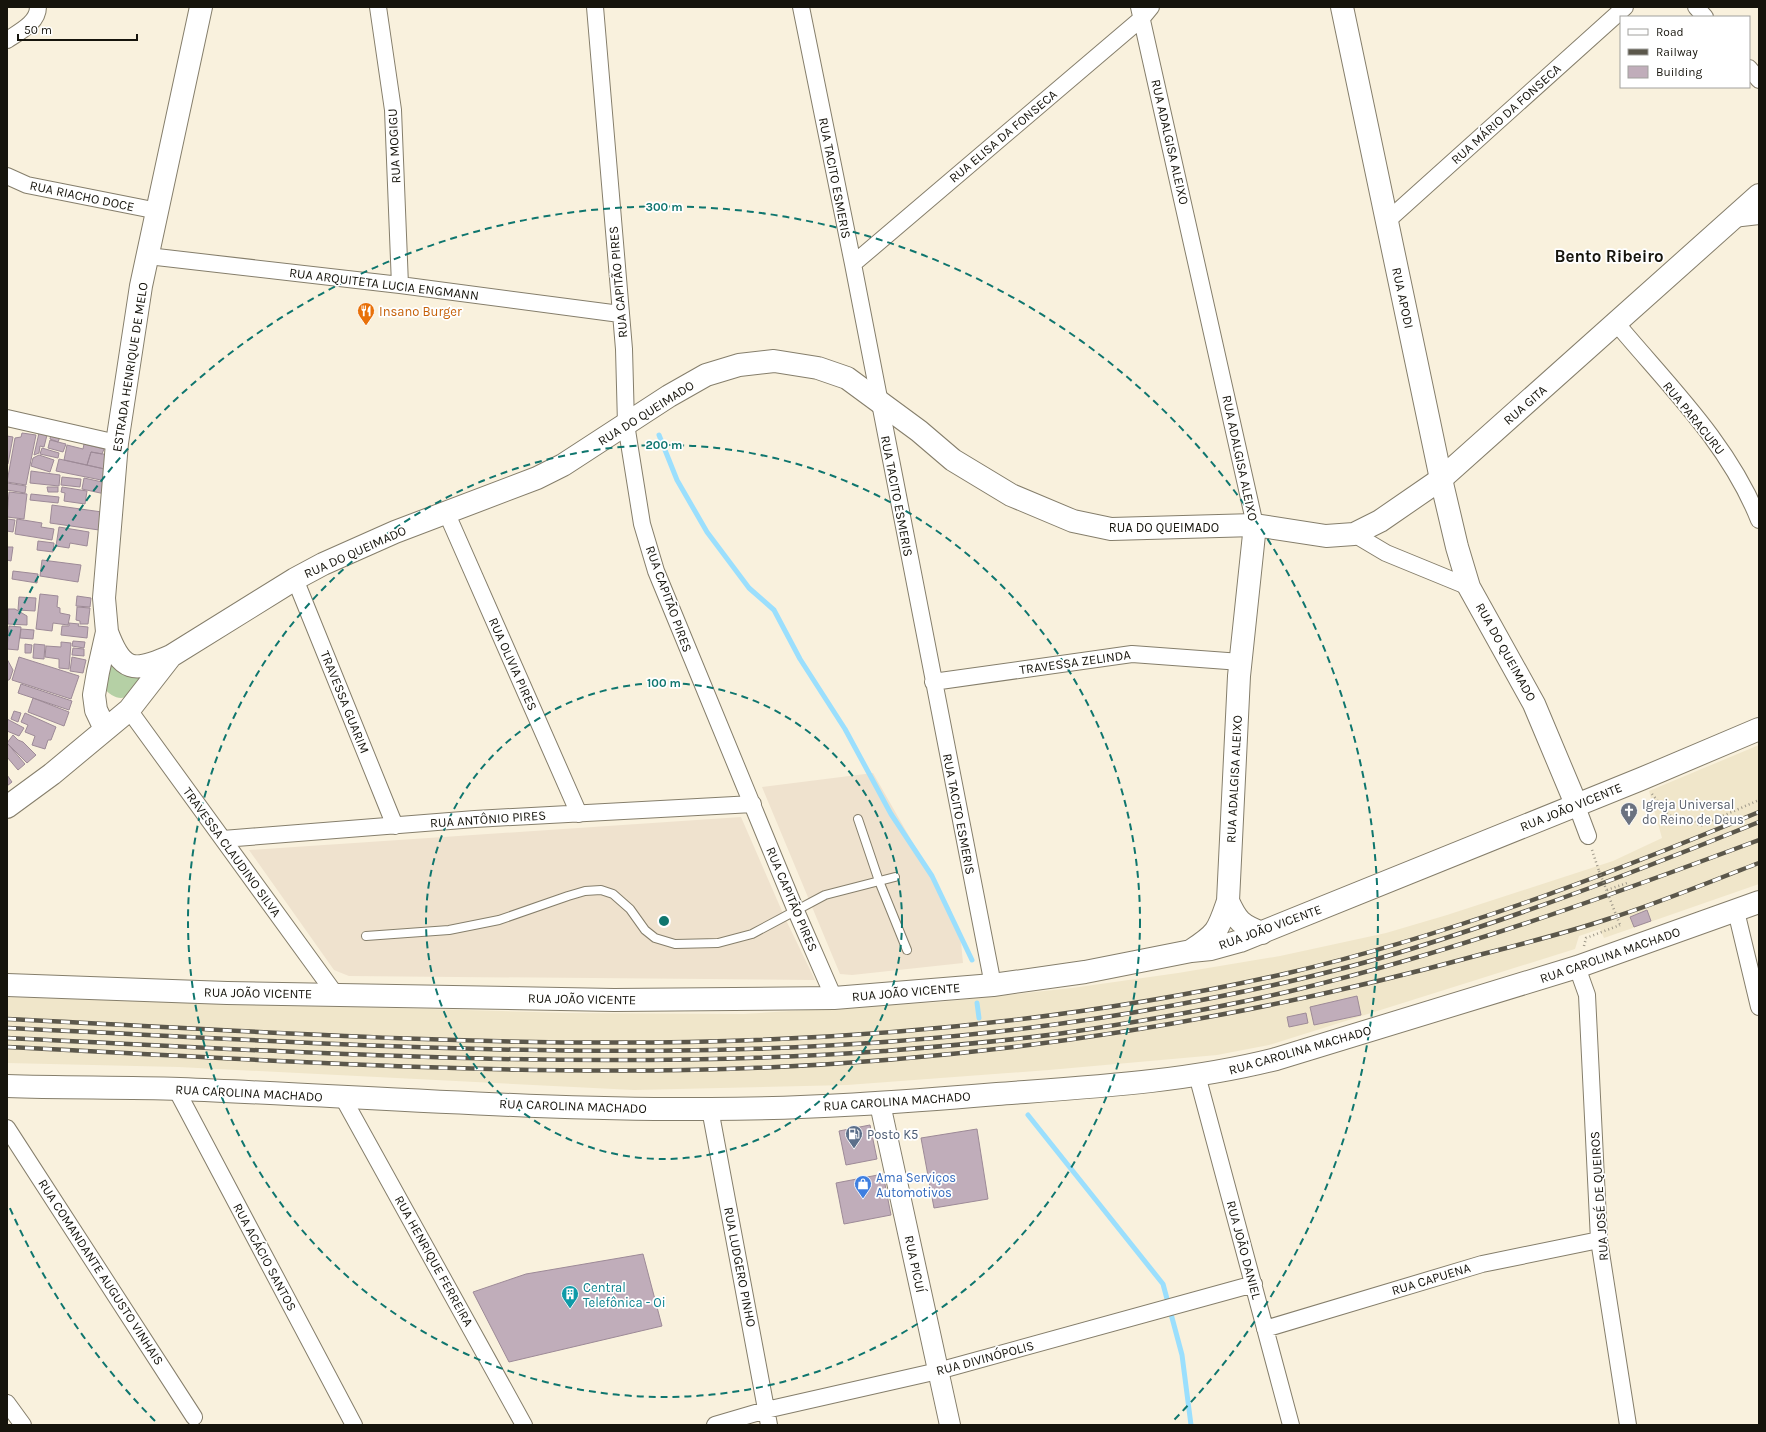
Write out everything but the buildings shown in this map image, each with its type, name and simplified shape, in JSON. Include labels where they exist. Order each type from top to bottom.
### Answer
[{"type":"main road","name":"ESTRADA HENRIQUE DE MELO","points":[[105,729],[96,710],[94,695],[107,632],[104,598],[117,443],[141,286],[201,7]]},
{"type":"main road","name":"RUA APODI","points":[[1342,7],[1441,479],[1456,547],[1469,587]]},
{"type":"main road","name":"RUA GITA","points":[[1255,526],[1326,536],[1354,534],[1380,521],[1441,479],[1617,324],[1759,195]]},
{"type":"main road","name":"RUA DO QUEIMADO","points":[[7,807],[52,774],[128,710],[171,656],[295,579],[344,554],[395,532],[447,514],[537,478],[563,465],[706,375],[739,365],[774,361],[818,368],[847,378],[919,431],[954,460],[1011,495],[1073,521],[1111,529],[1255,526]]},
{"type":"main road","name":"RUA ADALGISA ALEIXO","points":[[1191,951],[1213,936],[1220,925],[1228,901],[1241,662],[1255,526]]},
{"type":"main road","name":"RUA DO QUEIMADO","points":[[1469,587],[1534,704],[1576,804]]},
{"type":"main road","points":[[107,632],[118,658],[125,663],[134,666],[145,666],[171,656]]},
{"type":"main road","name":"RUA JOÃO VICENTE","points":[[7,985],[336,995],[614,1000],[834,998],[993,985],[1085,972],[1191,951],[1211,949],[1262,933],[1576,804],[1641,779],[1759,729]]},
{"type":"main road","points":[[1228,901],[1234,915],[1240,923],[1262,933]]},
{"type":"main road","name":"RUA CAROLINA MACHADO","points":[[7,1086],[176,1089],[342,1098],[541,1106],[710,1109],[880,1104],[1043,1091],[1198,1076],[1234,1070],[1276,1059],[1577,967],[1759,902]]},
{"type":"street","points":[[7,40],[27,27],[38,13],[38,7]]},
{"type":"street","name":"RUA MOGIGU","points":[[378,7],[393,110],[400,285]]},
{"type":"street","name":"RUA CAPITÃO PIRES","points":[[595,7],[624,349],[626,424],[642,524],[656,571],[796,911],[834,998]]},
{"type":"street","name":"RUA TACITO ESMERIS","points":[[801,7],[853,264],[878,401],[993,985]]},
{"type":"street","name":"RUA MÁRIO DA FONSECA","points":[[1387,221],[1625,7]]},
{"type":"street","points":[[1696,7],[1704,16]]},
{"type":"street","name":"RUA ELISA DA FONSECA","points":[[853,264],[1144,11]]},
{"type":"street","name":"RUA ADALGISA ALEIXO","points":[[1144,11],[1255,526]]},
{"type":"street","points":[[1750,69],[1759,80]]},
{"type":"street","name":"RUA RIACHO DOCE","points":[[7,176],[27,185],[158,211]]},
{"type":"street","points":[[1733,219],[1759,216]]},
{"type":"street","name":"RUA ARQUITETA LUCIA ENGMANN","points":[[148,256],[400,285],[620,314]]},
{"type":"street","name":"RUA PARACURU","points":[[1617,324],[1714,440],[1737,474],[1759,520]]},
{"type":"street","points":[[7,418],[117,443]]},
{"type":"street","name":"RUA OLIVIA PIRES","points":[[447,514],[579,814]]},
{"type":"street","name":"RUA DO QUEIMADO","points":[[1354,534],[1386,553],[1469,587]]},
{"type":"street","name":"TRAVESSA GUARIM","points":[[295,579],[395,826]]},
{"type":"street","name":"TRAVESSA ZELINDA","points":[[933,682],[1132,654],[1241,662]]},
{"type":"street","name":"TRAVESSA CLAUDINO SILVA","points":[[128,710],[336,995]]},
{"type":"street","name":"RUA ANTÔNIO PIRES","points":[[223,840],[395,826],[753,804]]},
{"type":"street","name":"RUA DO QUEIMADO","points":[[1576,804],[1589,841]]},
{"type":"street","points":[[1736,911],[1759,1007]]},
{"type":"street","name":"RUA JOSÉ DE QUEIROS","points":[[1577,967],[1586,995],[1600,1240],[1627,1425]]},
{"type":"street","name":"RUA JOÃO DANIEL","points":[[1198,1076],[1291,1425]]},
{"type":"street","name":"RUA ACÁCIO SANTOS","points":[[176,1089],[354,1425]]},
{"type":"street","name":"RUA HENRIQUE FERREIRA","points":[[342,1098],[524,1425]]},
{"type":"street","name":"RUA PICUÍ","points":[[880,1104],[950,1425]]},
{"type":"street","name":"RUA LUDGERO PINHO","points":[[710,1109],[768,1418]]},
{"type":"street","name":"RUA COMANDANTE AUGUSTO VINHAIS","points":[[7,1128],[194,1417]]},
{"type":"street","name":"RUA CAPUENA","points":[[1265,1328],[1482,1264],[1600,1240]]},
{"type":"street","name":"RUA DIVINÓPOLIS","points":[[715,1425],[768,1418],[1254,1284]]},
{"type":"street","points":[[7,1403],[22,1425]]},
{"type":"lane","points":[[858,818],[879,882],[907,950]]},
{"type":"lane","points":[[366,936],[450,930],[499,920],[568,896],[586,891],[601,890],[613,894],[630,909],[645,930],[655,938],[675,944],[718,943],[752,934],[825,895],[895,877]]},
{"type":"path","points":[[1641,779],[1655,800],[1667,813],[1679,822],[1694,820],[1700,826],[1759,800]]},
{"type":"path","points":[[1586,938],[1620,925],[1589,841]]},
{"type":"path","points":[[1607,890],[1627,883]]},
{"type":"shaded area","points":[[1759,745],[1759,884],[1604,938],[1600,929],[1579,936],[1575,949],[1269,1045],[1217,1055],[1049,1070],[847,1085],[634,1090],[179,1067],[7,1063],[7,997],[567,1013],[743,1014],[940,1002],[1072,988],[1178,973],[1280,956],[1386,933],[1447,915],[1613,861],[1662,838],[1649,791]]},
{"type":"shaded area","points":[[873,773],[950,908],[961,942],[963,963],[852,975],[840,974],[762,787]]},
{"type":"shaded area","points":[[741,817],[785,918],[815,980],[349,976],[334,970],[249,850]]},
{"type":"green space","points":[[104,660],[150,677],[127,697],[115,697],[108,693],[101,685]]},
{"type":"waterway","points":[[659,435],[677,480],[707,532],[749,588],[774,610],[800,659],[845,729],[891,814],[932,876],[972,960]]},
{"type":"waterway","points":[[977,1003],[979,1018]]},
{"type":"waterway","points":[[1028,1115],[1163,1284],[1182,1355],[1191,1425]]},
{"type":"railway","points":[[7,1019],[348,1036],[518,1042],[603,1043],[763,1040],[838,1036],[988,1023],[1137,1003],[1284,974],[1345,959],[1405,942],[1525,903],[1643,859],[1759,812]]},
{"type":"railway","points":[[7,1028],[444,1048],[590,1051],[735,1049],[881,1042],[1026,1028],[1170,1006],[1231,994],[1293,981],[1384,957],[1501,920],[1631,873],[1759,822]]},
{"type":"railway","points":[[7,1038],[336,1054],[555,1060],[665,1060],[774,1057],[884,1051],[1024,1038],[1098,1028],[1209,1009],[1351,976],[1469,942],[1528,923],[1759,840]]},
{"type":"railway","points":[[7,1047],[346,1064],[516,1070],[600,1071],[786,1067],[886,1060],[986,1050],[1086,1037],[1185,1021],[1284,1002],[1382,980],[1560,934],[1627,913],[1759,863]]},
{"type":"place","name":"Insano Burger","points":[[366,326]]},
{"type":"place","name":"Igreja Universal do Reino de Deus","points":[[1629,826]]},
{"type":"place","name":"Posto K5","points":[[854,1149]]},
{"type":"place","name":"Ama Serviços Automotivos","points":[[863,1199]]},
{"type":"place","name":"Central Telefônica - Oi","points":[[570,1309]]},
{"type":"district","name":"Bento Ribeiro","points":[[1609,256]]}]
